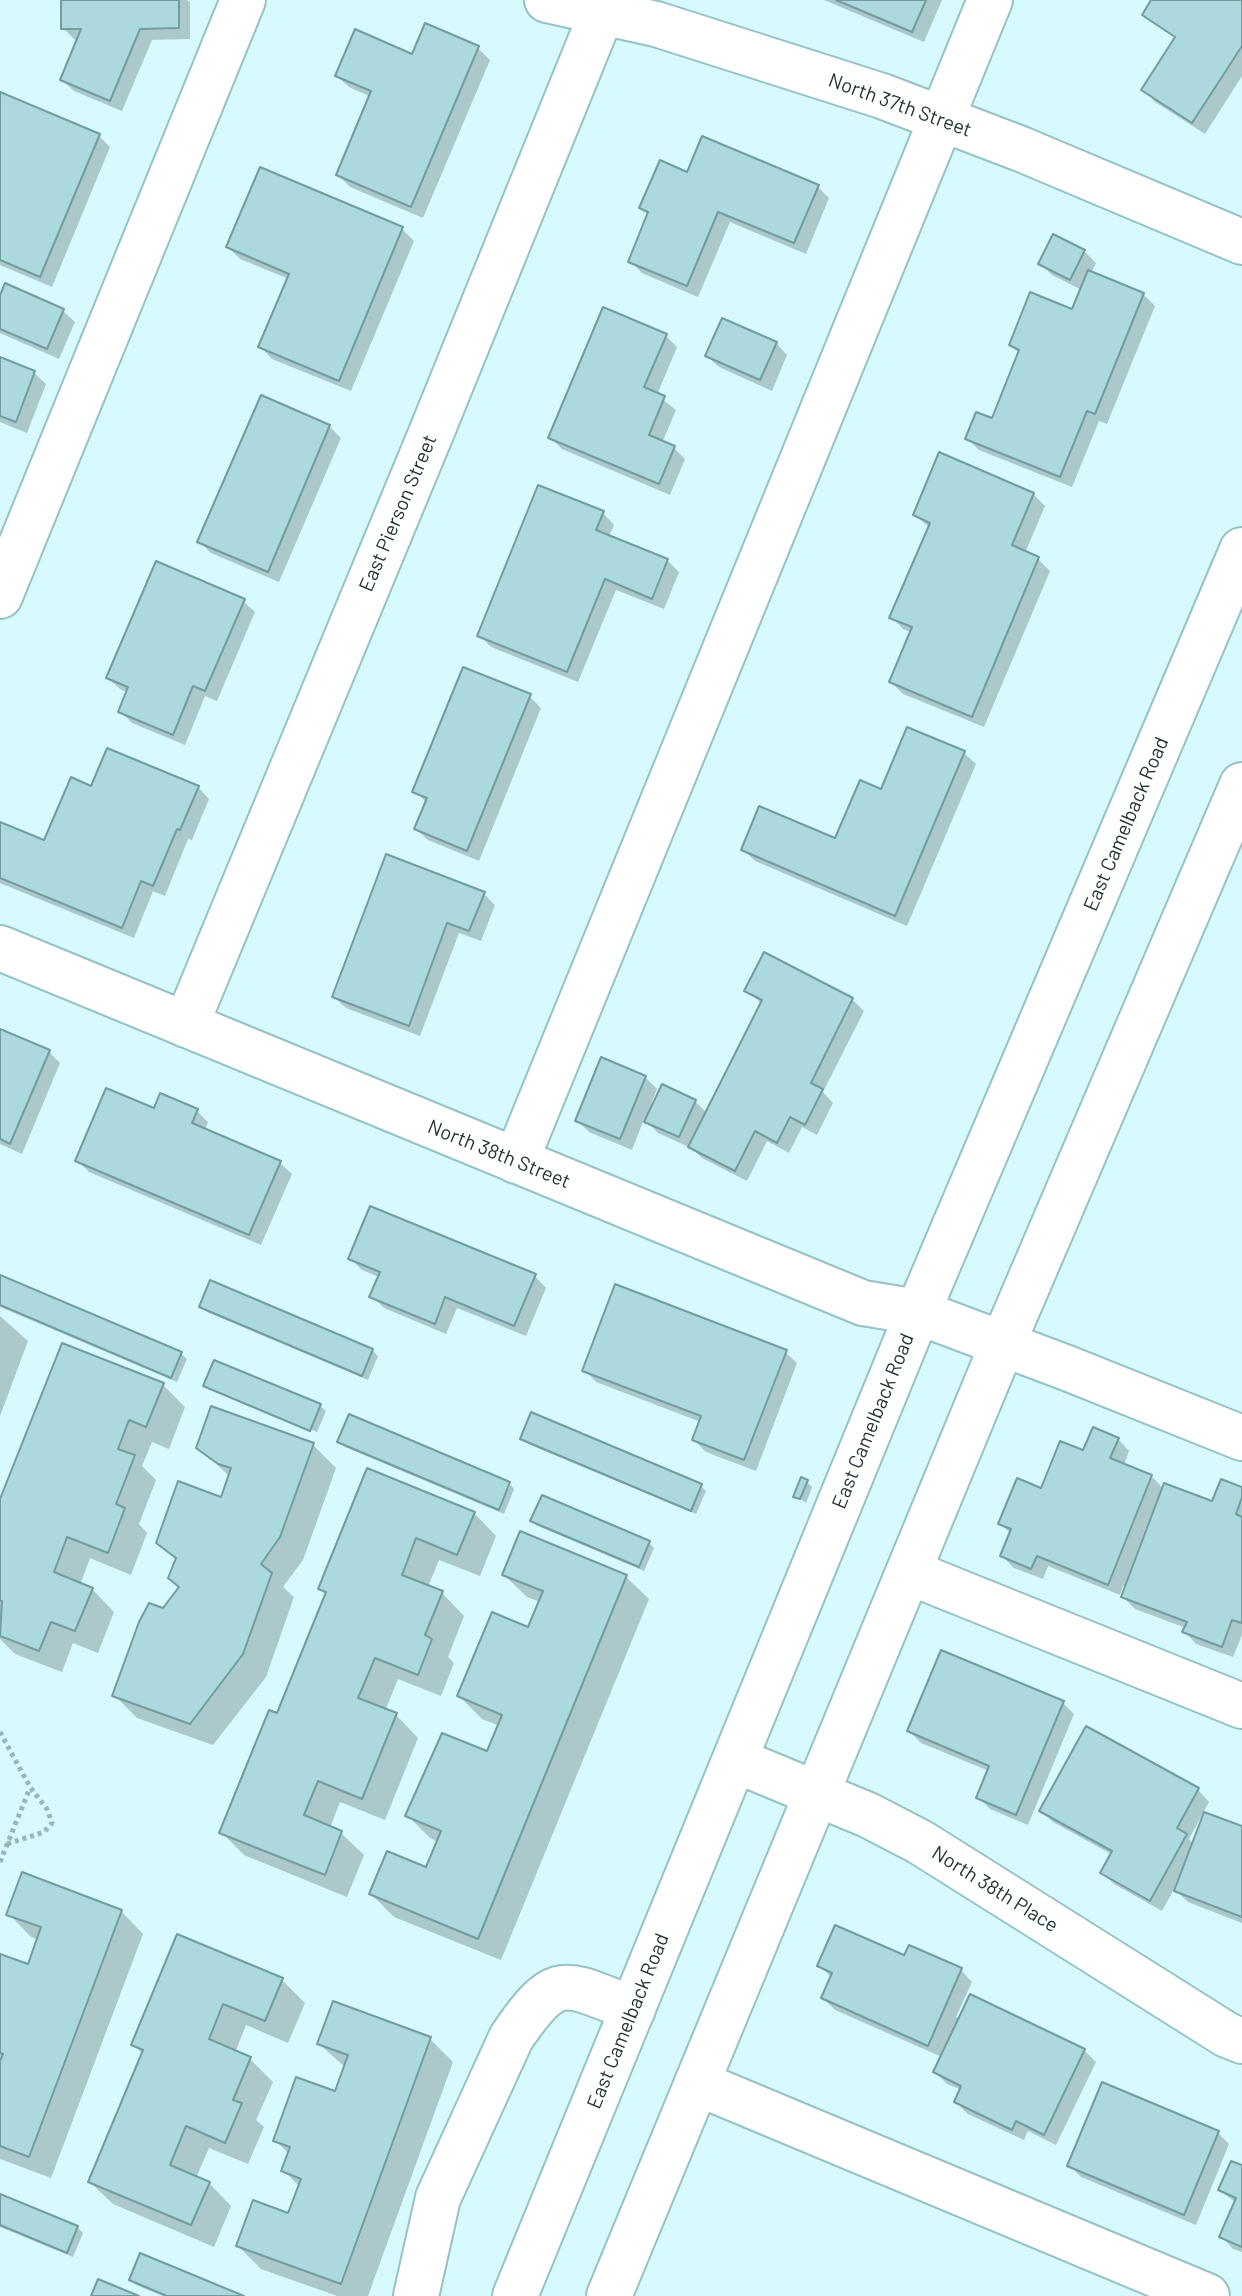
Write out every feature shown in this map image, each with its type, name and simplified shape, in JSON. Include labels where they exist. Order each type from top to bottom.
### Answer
[{"type":"street","points":[[0,596],[243,0]]},
{"type":"street","name":"North 37th Street","points":[[547,0],[605,6],[882,96],[1021,149],[1242,242]]},
{"type":"street","points":[[516,1161],[990,0]]},
{"type":"street","name":"East Pierson Street","points":[[186,1025],[605,6]]},
{"type":"street","name":"East Camelback Road","points":[[515,2296],[918,1312],[1242,550]]},
{"type":"street","points":[[609,2296],[1003,1343],[1242,785]]},
{"type":"street","name":"North 38th Street","points":[[0,948],[863,1303],[918,1312],[1003,1343]]},
{"type":"street","points":[[1003,1343],[1242,1438]]},
{"type":"street","points":[[909,1572],[1242,1706]]},
{"type":"street","name":"North 38th Place","points":[[735,1760],[818,1794],[920,1842],[1139,1981],[1242,2041]]},
{"type":"street","points":[[416,2296],[438,2198],[511,2038],[525,2016],[557,1987],[575,1987],[633,2009]]},
{"type":"street","points":[[697,2083],[1207,2296]]},
{"type":"path","points":[[0,1732],[30,1787],[47,1809],[52,1823],[44,1832],[7,1844]]},
{"type":"path","points":[[0,1862],[30,1787]]},
{"type":"building","points":[[61,0],[179,0],[179,28],[140,29],[110,101],[60,80],[81,29],[61,29]]},
{"type":"building","points":[[836,0],[926,0],[912,32]]},
{"type":"building","points":[[1151,0],[1242,0],[1242,46],[1192,123],[1141,90],[1175,37],[1142,15]]},
{"type":"building","points":[[425,23],[479,46],[411,207],[336,175],[371,91],[335,76],[355,29],[412,54]]},
{"type":"building","points":[[0,92],[100,134],[40,277],[0,260]]},
{"type":"building","points":[[702,136],[819,185],[794,243],[718,212],[687,286],[628,262],[648,212],[639,208],[660,160],[687,172]]},
{"type":"building","points":[[260,167],[403,227],[339,381],[258,347],[289,274],[226,247]]},
{"type":"building","points":[[1053,234],[1085,250],[1070,280],[1038,264]]},
{"type":"building","points":[[1088,270],[1144,293],[1095,414],[1087,411],[1060,477],[965,439],[976,412],[992,418],[1019,350],[1009,345],[1030,292],[1072,309]]},
{"type":"building","points":[[5,283],[64,309],[47,349],[0,329],[0,295]]},
{"type":"building","points":[[603,307],[667,334],[644,387],[665,396],[649,435],[675,446],[659,484],[548,438]]},
{"type":"building","points":[[722,318],[777,342],[760,380],[705,356]]},
{"type":"building","points":[[0,357],[35,371],[16,422],[0,416]]},
{"type":"building","points":[[261,395],[330,425],[268,572],[197,542]]},
{"type":"building","points":[[939,452],[1034,493],[1012,545],[1039,557],[972,717],[889,682],[912,627],[889,618],[930,523],[913,515]]},
{"type":"building","points":[[538,485],[604,511],[596,530],[668,559],[652,599],[605,579],[567,672],[477,636]]},
{"type":"building","points":[[156,561],[245,599],[205,691],[193,686],[173,735],[118,712],[128,687],[106,678]]},
{"type":"building","points":[[463,667],[531,694],[467,851],[414,829],[427,798],[412,792]]},
{"type":"building","points":[[907,727],[965,751],[895,916],[741,850],[759,806],[835,838],[860,780],[881,789]]},
{"type":"building","points":[[107,748],[199,786],[153,886],[141,881],[122,928],[0,878],[0,822],[44,840],[71,777],[91,786]]},
{"type":"building","points":[[386,854],[485,892],[469,931],[447,923],[409,1026],[332,997]]},
{"type":"building","points":[[764,952],[853,998],[811,1083],[823,1089],[805,1125],[790,1117],[777,1143],[755,1131],[735,1171],[688,1147],[762,1000],[744,991]]},
{"type":"building","points":[[0,1029],[50,1050],[10,1144],[0,1139]]},
{"type":"building","points":[[601,1057],[646,1076],[620,1139],[575,1121]]},
{"type":"building","points":[[662,1084],[696,1100],[679,1137],[644,1122]]},
{"type":"building","points":[[106,1088],[154,1108],[160,1093],[198,1109],[192,1123],[281,1161],[249,1235],[75,1161]]},
{"type":"building","points":[[370,1206],[536,1274],[514,1326],[445,1297],[435,1324],[369,1297],[380,1272],[348,1259]]},
{"type":"building","points":[[0,1275],[182,1352],[171,1378],[0,1305]]},
{"type":"building","points":[[210,1280],[373,1349],[362,1376],[199,1307]]},
{"type":"building","points":[[615,1284],[787,1350],[744,1460],[692,1440],[701,1416],[582,1371]]},
{"type":"building","points":[[62,1343],[164,1383],[146,1427],[129,1420],[118,1449],[135,1455],[116,1504],[125,1508],[108,1553],[67,1537],[54,1572],[93,1588],[75,1631],[51,1622],[39,1651],[0,1636],[0,1499]]},
{"type":"building","points":[[214,1360],[321,1404],[310,1431],[203,1386]]},
{"type":"building","points":[[211,1406],[314,1443],[280,1537],[261,1564],[272,1573],[243,1654],[190,1724],[112,1696],[149,1603],[163,1608],[179,1587],[168,1578],[176,1558],[156,1543],[178,1481],[221,1497],[231,1468],[218,1464],[196,1448]]},
{"type":"building","points":[[531,1412],[702,1484],[691,1511],[520,1439]]},
{"type":"building","points":[[349,1414],[510,1482],[499,1510],[337,1442]]},
{"type":"building","points":[[1093,1427],[1119,1438],[1110,1458],[1152,1475],[1108,1585],[1037,1556],[1031,1569],[1000,1556],[1011,1529],[998,1524],[1017,1478],[1041,1488],[1060,1441],[1083,1450]]},
{"type":"building","points":[[367,1468],[475,1512],[457,1555],[416,1538],[402,1575],[443,1591],[425,1635],[432,1639],[418,1675],[375,1658],[358,1698],[397,1713],[362,1799],[318,1781],[304,1815],[342,1831],[325,1875],[219,1833],[269,1710],[277,1713],[326,1592],[318,1589]]},
{"type":"building","points":[[801,1477],[808,1480],[800,1499],[793,1497]]},
{"type":"building","points":[[1221,1479],[1242,1487],[1236,1514],[1242,1517],[1242,1623],[1232,1620],[1222,1647],[1182,1632],[1187,1622],[1121,1597],[1164,1483],[1212,1501]]},
{"type":"building","points":[[542,1495],[650,1541],[639,1567],[530,1521]]},
{"type":"building","points":[[520,1531],[627,1575],[478,1939],[369,1894],[387,1851],[426,1867],[441,1831],[405,1816],[442,1733],[487,1751],[502,1715],[457,1696],[492,1612],[528,1627],[543,1591],[502,1575]]},
{"type":"building","points":[[941,1650],[1064,1701],[1016,1815],[976,1798],[989,1766],[907,1731]]},
{"type":"building","points":[[1086,1726],[1199,1788],[1177,1828],[1187,1834],[1150,1901],[1100,1873],[1112,1851],[1039,1811]]},
{"type":"building","points":[[1204,1812],[1242,1826],[1242,1917],[1174,1891]]},
{"type":"building","points":[[22,1872],[122,1910],[29,2157],[0,2146],[0,2061],[3,2054],[0,2053],[0,1954],[28,1964],[41,1927],[6,1915]]},
{"type":"building","points":[[835,1925],[904,1955],[909,1945],[962,1968],[928,2046],[821,1998],[832,1973],[817,1966]]},
{"type":"building","points":[[177,1934],[283,1978],[265,2021],[223,2004],[209,2039],[251,2057],[233,2100],[242,2103],[225,2143],[186,2126],[170,2165],[210,2182],[191,2225],[88,2182],[143,2050],[131,2045]]},
{"type":"building","points":[[970,1994],[1085,2049],[1044,2135],[1016,2121],[1012,2130],[954,2102],[961,2086],[933,2072]]},
{"type":"building","points":[[333,2001],[431,2037],[341,2284],[236,2246],[253,2200],[288,2213],[301,2179],[281,2171],[290,2147],[273,2141],[296,2077],[335,2091],[348,2055],[317,2044]]},
{"type":"building","points":[[1102,2082],[1219,2131],[1184,2215],[1067,2166]]},
{"type":"building","points":[[1231,2161],[1242,2165],[1242,2247],[1219,2237],[1236,2198],[1218,2190]]},
{"type":"building","points":[[0,2194],[78,2226],[67,2253],[0,2225]]},
{"type":"building","points":[[140,2253],[244,2296],[167,2296],[129,2280]]},
{"type":"building","points":[[98,2279],[139,2296],[91,2296]]}]
